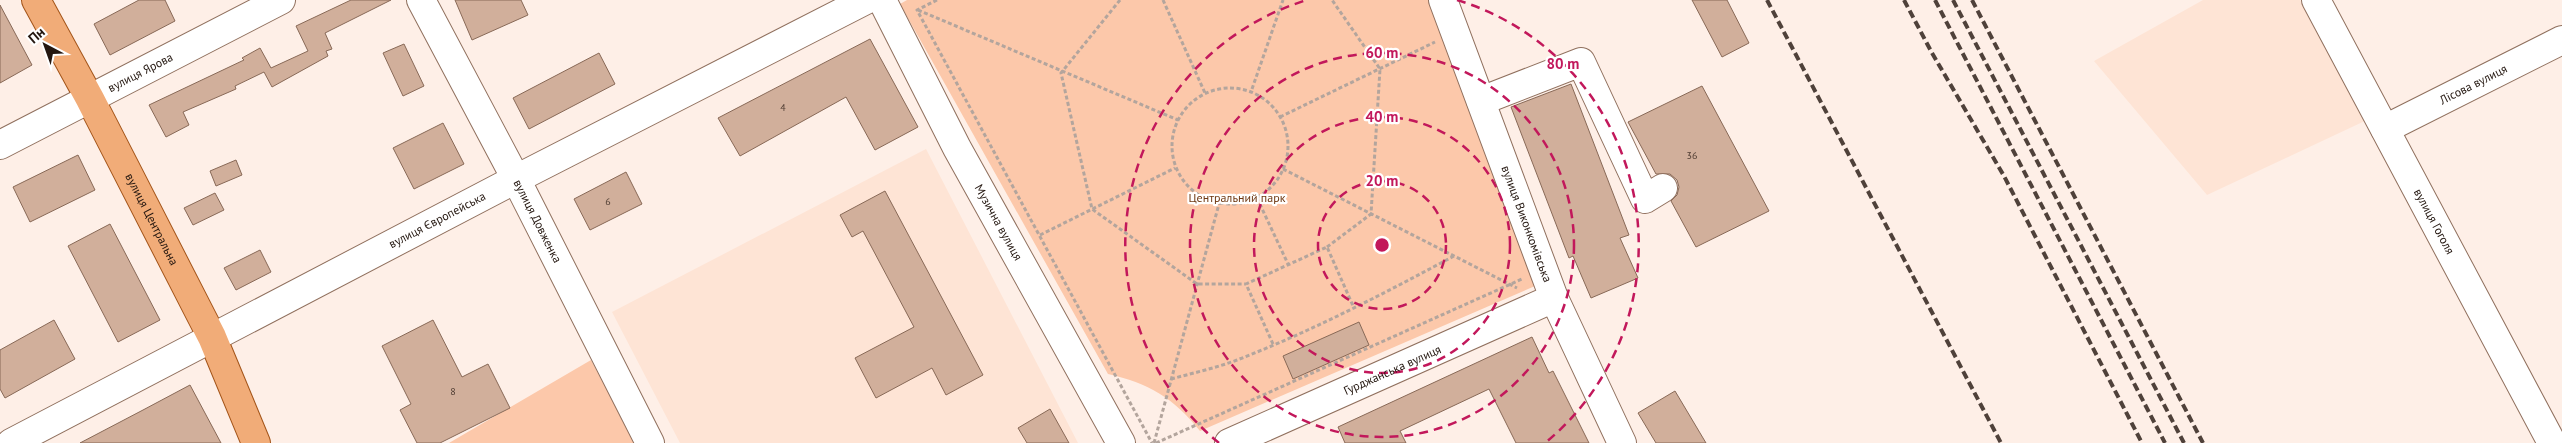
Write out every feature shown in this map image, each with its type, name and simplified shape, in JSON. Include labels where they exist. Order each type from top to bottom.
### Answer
[{"type":"main road","name":"вулиця Центральна","points":[[36,0],[90,99],[212,337],[256,443]]},
{"type":"street","name":"вулиця Ярова","points":[[0,145],[280,0]]},
{"type":"street","name":"вулиця Довженка","points":[[421,0],[516,179],[650,443]]},
{"type":"street","name":"вулиця Європейська","points":[[11,443],[516,179],[866,0]]},
{"type":"street","name":"Музична вулиця","points":[[882,0],[957,148],[1122,443]]},
{"type":"street","name":"вулиця Виконкомівська","points":[[1443,0],[1481,101],[1549,300],[1622,443]]},
{"type":"street","name":"вулиця Гоголя","points":[[2316,0],[2552,443]]},
{"type":"street","name":"Лісова вулиця","points":[[2385,130],[2562,40]]},
{"type":"street","points":[[1481,101],[1581,62],[1645,199],[1663,188]]},
{"type":"street","name":"Гурджанська вулиця","points":[[1229,443],[1549,300]]},
{"type":"path","points":[[917,10],[937,0]]},
{"type":"path","points":[[1061,73],[1120,0]]},
{"type":"path","points":[[1163,0],[1205,93]]},
{"type":"path","points":[[1252,90],[1283,0]]},
{"type":"path","points":[[1061,73],[1092,209],[1197,284],[1246,284],[1327,247],[1371,214],[1380,69],[1332,0]]},
{"type":"path","points":[[909,6],[1061,73],[1178,120]]},
{"type":"path","points":[[917,10],[1154,443]]},
{"type":"path","points":[[1280,117],[1442,38]]},
{"type":"path","points":[[1230,87],[1252,90],[1265,99],[1280,117],[1286,130],[1288,150],[1284,169],[1273,186],[1257,198],[1238,204],[1219,204],[1200,197],[1185,184],[1175,168],[1171,148],[1173,130],[1181,113],[1194,99],[1205,93],[1230,87]]},
{"type":"path","points":[[1040,235],[1175,168]]},
{"type":"path","points":[[1284,169],[1510,285],[1549,300]]},
{"type":"path","points":[[1257,198],[1288,264]]},
{"type":"path","points":[[1154,443],[1219,204]]},
{"type":"path","points":[[1327,247],[1354,308]]},
{"type":"path","points":[[1171,379],[1236,360],[1273,344],[1354,308],[1454,256]]},
{"type":"path","points":[[1154,443],[1529,276]]},
{"type":"path","points":[[1246,284],[1273,344]]},
{"type":"shaded area","points":[[2203,0],[2300,0],[2369,119],[2207,195],[2094,61]]},
{"type":"shaded area","points":[[926,149],[1078,443],[680,443],[612,312]]},
{"type":"green space","name":"Центральний парк","points":[[907,0],[1441,0],[1542,283],[1200,431],[1180,409],[1159,393],[1136,382],[1108,374],[900,4]]},
{"type":"green space","points":[[591,360],[635,443],[449,443]]},
{"type":"building","points":[[139,0],[165,0],[175,21],[110,55],[94,24]]},
{"type":"building","points":[[351,0],[391,0],[325,33],[332,49],[326,51],[328,56],[272,87],[264,72],[235,86],[236,89],[183,112],[189,125],[166,137],[149,105],[244,60],[242,58],[260,48],[271,68],[308,51],[296,26]]},
{"type":"building","points":[[455,0],[521,0],[528,15],[472,40]]},
{"type":"building","points":[[1692,0],[1727,0],[1749,43],[1722,57]]},
{"type":"building","points":[[0,5],[32,65],[0,83]]},
{"type":"building","points":[[870,39],[918,127],[875,150],[846,97],[740,156],[718,118]]},
{"type":"building","points":[[404,44],[424,86],[403,96],[383,53]]},
{"type":"building","points":[[599,53],[615,84],[529,129],[513,98]]},
{"type":"building","points":[[1571,84],[1629,235],[1620,238],[1638,278],[1591,298],[1573,256],[1569,258],[1511,107]]},
{"type":"building","points":[[1702,86],[1769,211],[1696,247],[1671,201],[1677,195],[1679,187],[1677,180],[1670,174],[1656,174],[1628,122]]},
{"type":"building","points":[[443,123],[464,164],[414,189],[393,148]]},
{"type":"building","points":[[78,155],[95,190],[30,222],[13,187]]},
{"type":"building","points":[[236,160],[242,175],[216,186],[210,171]]},
{"type":"building","points":[[626,172],[642,204],[590,230],[574,199]]},
{"type":"building","points":[[885,191],[983,375],[946,395],[932,368],[876,398],[855,358],[914,327],[863,231],[852,237],[840,215]]},
{"type":"building","points":[[215,193],[224,210],[193,225],[184,208]]},
{"type":"building","points":[[110,224],[160,320],[118,342],[68,246]]},
{"type":"building","points":[[260,250],[271,272],[236,290],[224,268]]},
{"type":"building","points":[[54,320],[75,359],[5,398],[0,389],[0,350]]},
{"type":"building","points":[[433,320],[462,377],[488,364],[510,408],[440,443],[417,443],[400,410],[411,404],[382,346]]},
{"type":"building","points":[[1359,322],[1369,345],[1293,379],[1283,356]]},
{"type":"building","points":[[1532,337],[1549,373],[1553,371],[1589,443],[1516,443],[1489,389],[1400,431],[1406,443],[1345,443],[1338,427]]},
{"type":"building","points":[[190,385],[221,443],[80,443],[143,410]]},
{"type":"building","points":[[1675,391],[1706,443],[1656,443],[1638,413]]},
{"type":"building","points":[[1050,409],[1069,443],[1027,443],[1018,428]]},
{"type":"railway","points":[[1767,0],[2001,443]]},
{"type":"railway","points":[[1904,0],[1932,53],[2004,176],[2142,443]]},
{"type":"railway","points":[[1935,0],[2165,443]]},
{"type":"railway","points":[[1953,0],[2184,443]]},
{"type":"railway","points":[[1972,0],[2203,443]]}]
